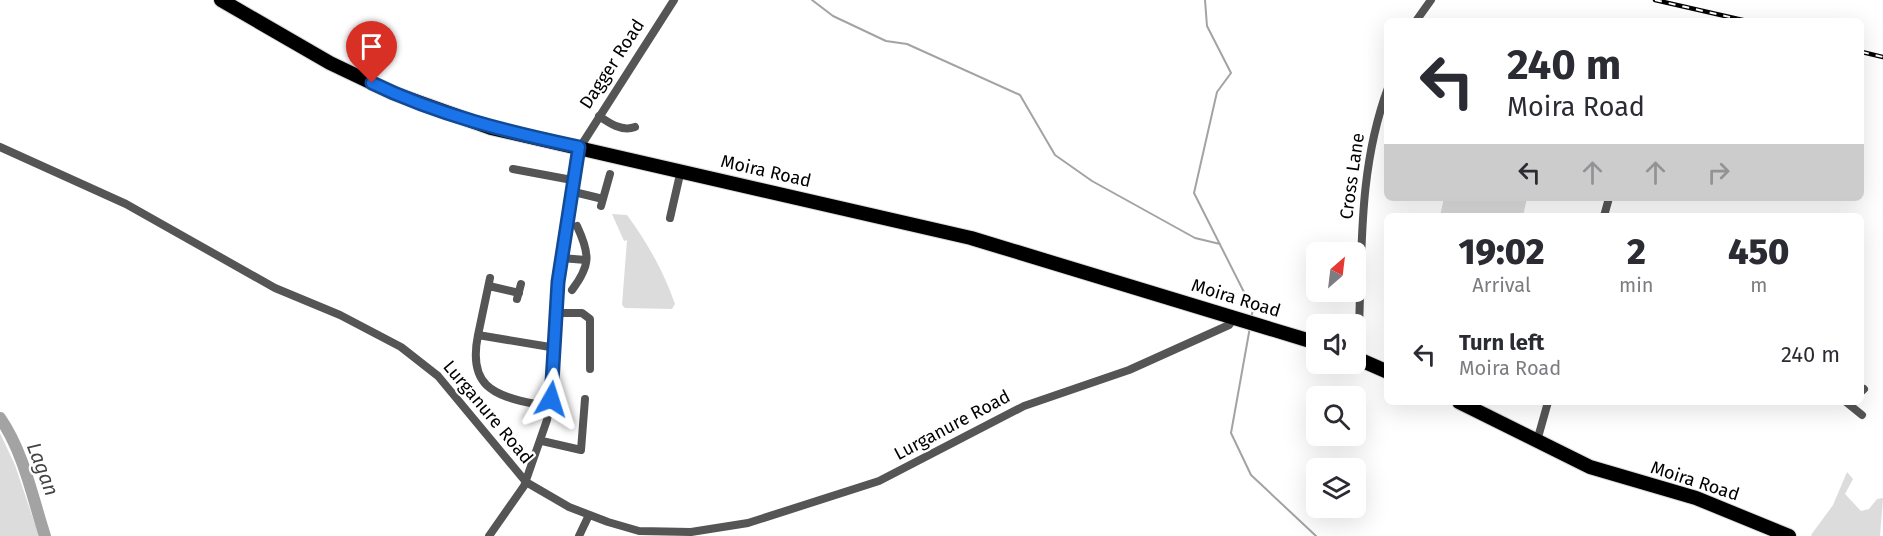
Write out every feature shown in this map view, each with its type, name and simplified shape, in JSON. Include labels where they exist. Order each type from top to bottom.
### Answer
[{"type":"highway","name":"Moira Road","points":[[221,0],[330,63],[393,93],[491,128],[971,238],[1306,339]]},
{"type":"highway","points":[[1366,362],[1384,370]]},
{"type":"highway","name":"Moira Road","points":[[1465,405],[1590,467],[1696,498],[1789,536]]},
{"type":"street","name":"Dagger Road","points":[[579,147],[674,0]]},
{"type":"street","points":[[1418,18],[1431,0]]},
{"type":"street","name":"Cross Lane","points":[[1360,314],[1365,181],[1370,148],[1384,101]]},
{"type":"street","points":[[599,116],[612,125],[630,129],[635,127]]},
{"type":"street","name":"Lurganure Road","points":[[0,147],[126,204],[275,288],[349,320],[401,347],[438,376],[526,482],[551,499],[622,527],[670,533],[718,528],[778,514],[891,475],[1024,406],[1147,363],[1229,325],[1245,320]]},
{"type":"street","points":[[489,536],[509,512],[526,482],[542,441],[551,399],[561,258],[570,191],[579,147]]},
{"type":"street","points":[[670,218],[681,170]]},
{"type":"street","points":[[518,172],[572,180]]},
{"type":"street","points":[[570,191],[602,203],[610,174]]},
{"type":"street","points":[[572,290],[585,273],[588,248],[577,226]]},
{"type":"street","points":[[561,258],[586,260]]},
{"type":"street","points":[[521,284],[518,296],[490,282],[474,359],[480,378],[500,395],[536,404]]},
{"type":"street","points":[[556,313],[582,313],[590,319],[590,369]]},
{"type":"street","points":[[478,335],[556,348]]},
{"type":"street","points":[[542,441],[581,450],[585,399]]},
{"type":"street","points":[[1537,441],[1547,405]]},
{"type":"street","points":[[1852,405],[1862,415]]},
{"type":"street","points":[[579,536],[589,515]]},
{"type":"shaded area","points":[[1443,201],[1526,201],[1524,213],[1441,213]]},
{"type":"shaded area","points":[[612,214],[627,215],[642,236],[675,304],[672,309],[625,308],[622,305],[627,240],[624,241]]},
{"type":"shaded area","points":[[0,433],[15,465],[39,536],[0,536]]},
{"type":"shaded area","points":[[1847,472],[1853,479],[1845,494],[1861,511],[1869,509],[1877,499],[1883,498],[1880,536],[1812,536],[1833,505]]},
{"type":"waterway","points":[[812,0],[833,16],[886,41],[907,44],[1020,95],[1055,155],[1092,181],[1195,238],[1220,244]]},
{"type":"waterway","points":[[1205,0],[1207,26],[1231,73],[1217,92],[1194,193],[1253,310],[1251,318]]},
{"type":"waterway","points":[[1250,327],[1231,433],[1251,475],[1316,536]]},
{"type":"waterway","name":"Lagan","points":[[0,418],[21,460],[45,536]]},
{"type":"railway","points":[[1655,0],[1734,18]]},
{"type":"railway","points":[[1864,52],[1883,57]]},
{"type":"route","points":[[372,83],[393,93],[491,128],[579,147],[570,191],[558,282],[556,348],[551,399]]}]
